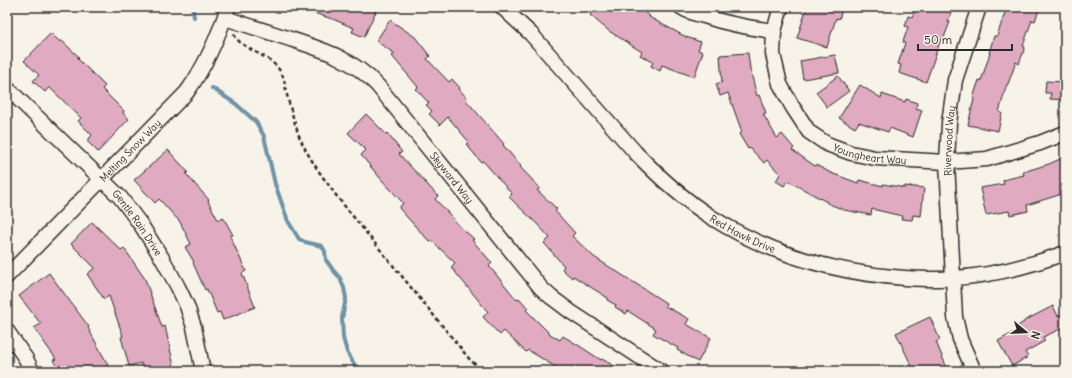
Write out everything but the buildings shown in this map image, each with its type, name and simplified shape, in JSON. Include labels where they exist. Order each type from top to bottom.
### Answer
[{"type":"street","name":"Red Hawk Drive","points":[[502,7],[531,34],[635,152],[653,170],[681,194],[712,217],[756,241],[779,251],[821,265],[871,274],[928,279],[953,278],[1010,270],[1034,264],[1065,253]]},
{"type":"street","points":[[681,7],[687,11],[720,22],[774,31]]},
{"type":"street","name":"Youngheart Way","points":[[781,7],[774,31],[773,54],[780,84],[809,132],[827,144],[851,153],[875,158],[948,162],[988,159],[1040,143],[1065,133]]},
{"type":"street","name":"Riverwood Way","points":[[974,371],[960,339],[955,316],[948,162],[949,123],[955,80],[979,7]]},
{"type":"street","name":"Melting Snow Way","points":[[7,276],[187,92],[210,54],[230,15]]},
{"type":"street","name":"Skyward Way","points":[[230,15],[335,55],[355,66],[371,78],[541,288],[571,312],[662,371]]},
{"type":"street","name":"Gentle Rain Drive","points":[[7,88],[120,197],[141,225],[162,258],[187,306],[194,327],[203,371]]},
{"type":"street","points":[[7,331],[26,359],[32,371]]},
{"type":"path","points":[[230,15],[235,38],[239,42],[268,59],[280,71],[299,135],[308,156],[318,171],[338,198],[471,361],[484,371]]},
{"type":"waterway","points":[[192,7],[194,17]]},
{"type":"waterway","points":[[212,88],[236,104],[256,122],[264,136],[275,184],[288,221],[299,239],[322,246],[325,251],[326,260],[340,278],[346,298],[342,318],[343,338],[347,352],[354,364],[361,371]]}]
